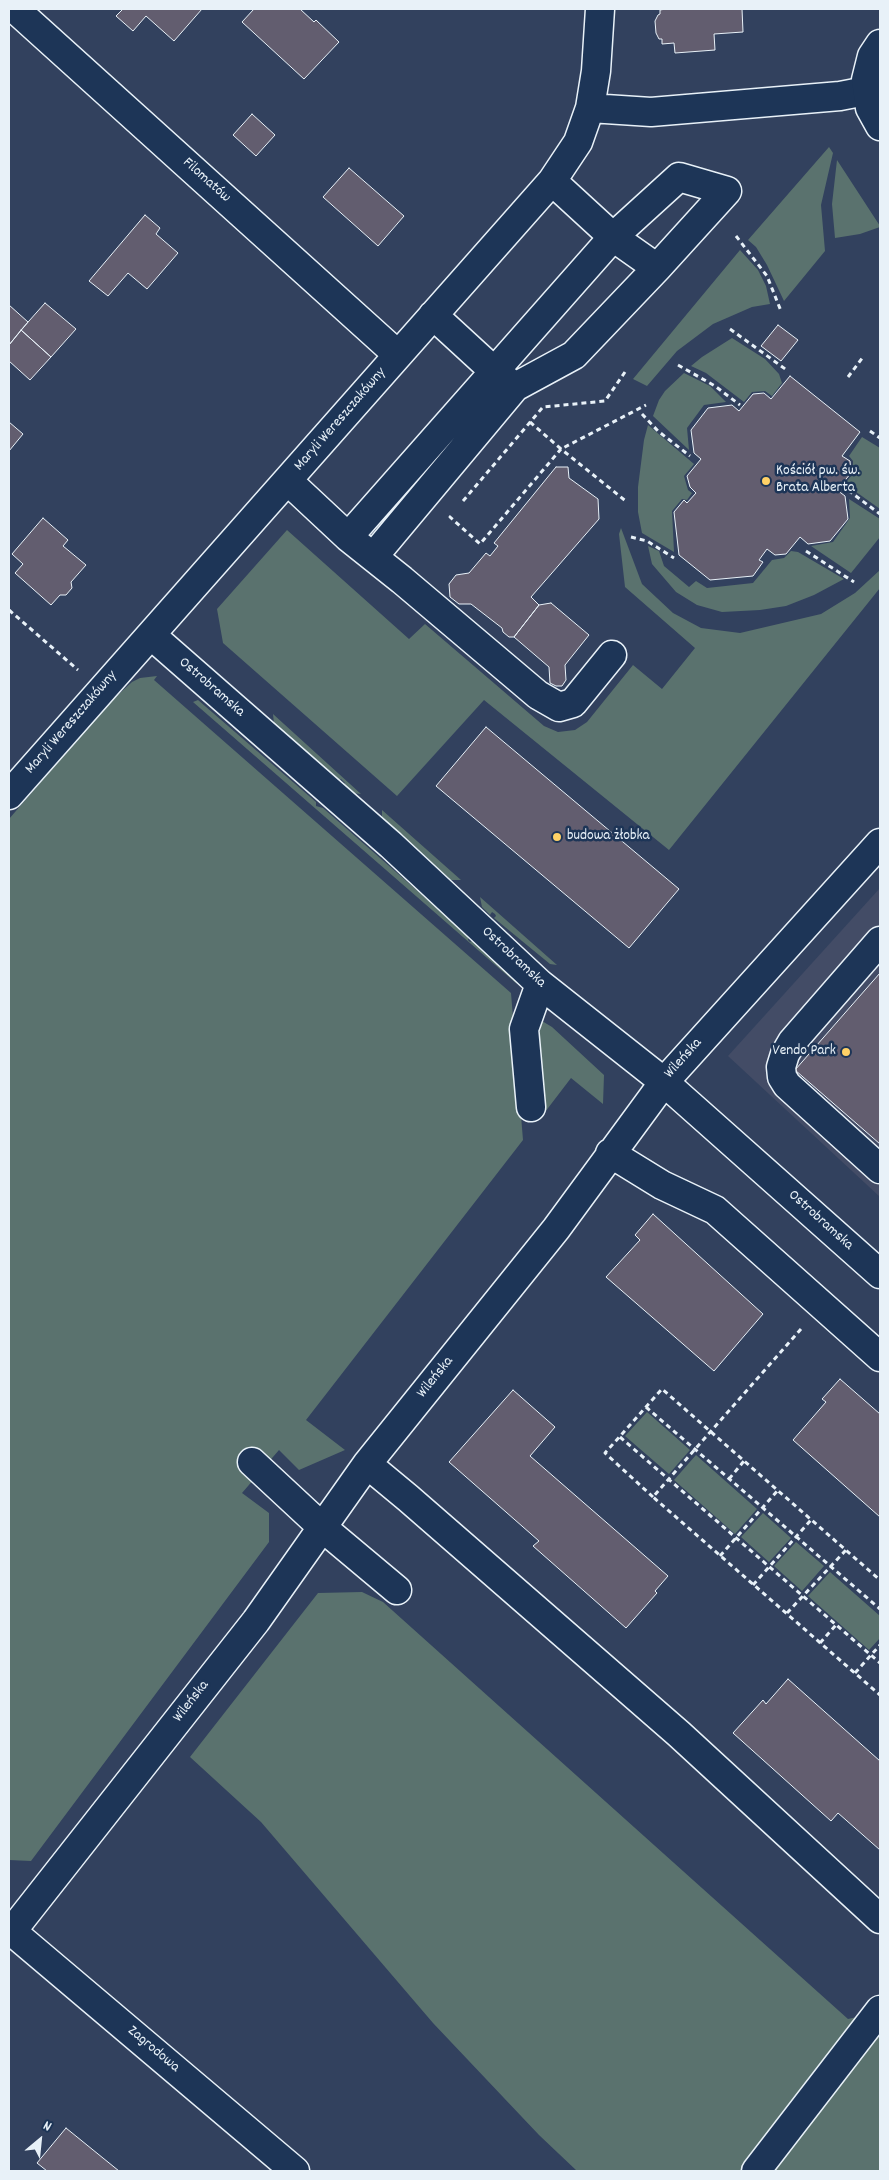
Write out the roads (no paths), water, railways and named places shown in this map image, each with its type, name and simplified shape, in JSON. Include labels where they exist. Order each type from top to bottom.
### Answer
[{"type":"street","name":"Filomatów","points":[[15,9],[397,354]]},
{"type":"street","name":"Maryli Wereszczakówny","points":[[9,795],[288,481],[397,354],[552,181],[578,142],[590,108],[597,61],[600,9]]},
{"type":"street","points":[[880,44],[872,56],[868,68],[866,91],[870,108],[880,126]]},
{"type":"street","points":[[590,108],[651,112],[840,96],[866,91]]},
{"type":"street","points":[[348,537],[505,379],[574,355],[727,191],[679,177],[613,237],[505,379],[373,557]]},
{"type":"street","points":[[552,181],[613,237],[656,268]]},
{"type":"street","points":[[433,315],[505,379]]},
{"type":"street","points":[[288,481],[348,537],[538,695],[559,707],[573,703],[612,656]]},
{"type":"street","name":"Ostrobramska","points":[[151,635],[391,845],[540,984],[664,1082],[880,1274]]},
{"type":"street","name":"Wileńska","points":[[10,1930],[256,1621],[367,1464],[556,1229],[664,1082],[880,843]]},
{"type":"street","points":[[880,941],[792,1042],[785,1054],[781,1067],[782,1077],[787,1085],[880,1169]]},
{"type":"street","points":[[531,1107],[524,1029],[540,984]]},
{"type":"street","points":[[610,1153],[662,1184],[715,1210],[880,1357]]},
{"type":"street","points":[[252,1462],[323,1528],[397,1590]]},
{"type":"street","points":[[367,1464],[679,1734],[880,1919]]},
{"type":"street","name":"Zagrodowa","points":[[10,1930],[295,2171]]},
{"type":"street","points":[[756,2171],[880,2010]]},
{"type":"place","name":"Kościół pw. św. Brata Alberta","points":[[766,481]]},
{"type":"place","name":"budowa żłobka","points":[[557,837]]},
{"type":"place","name":"Vendo Park","points":[[846,1052]]}]
